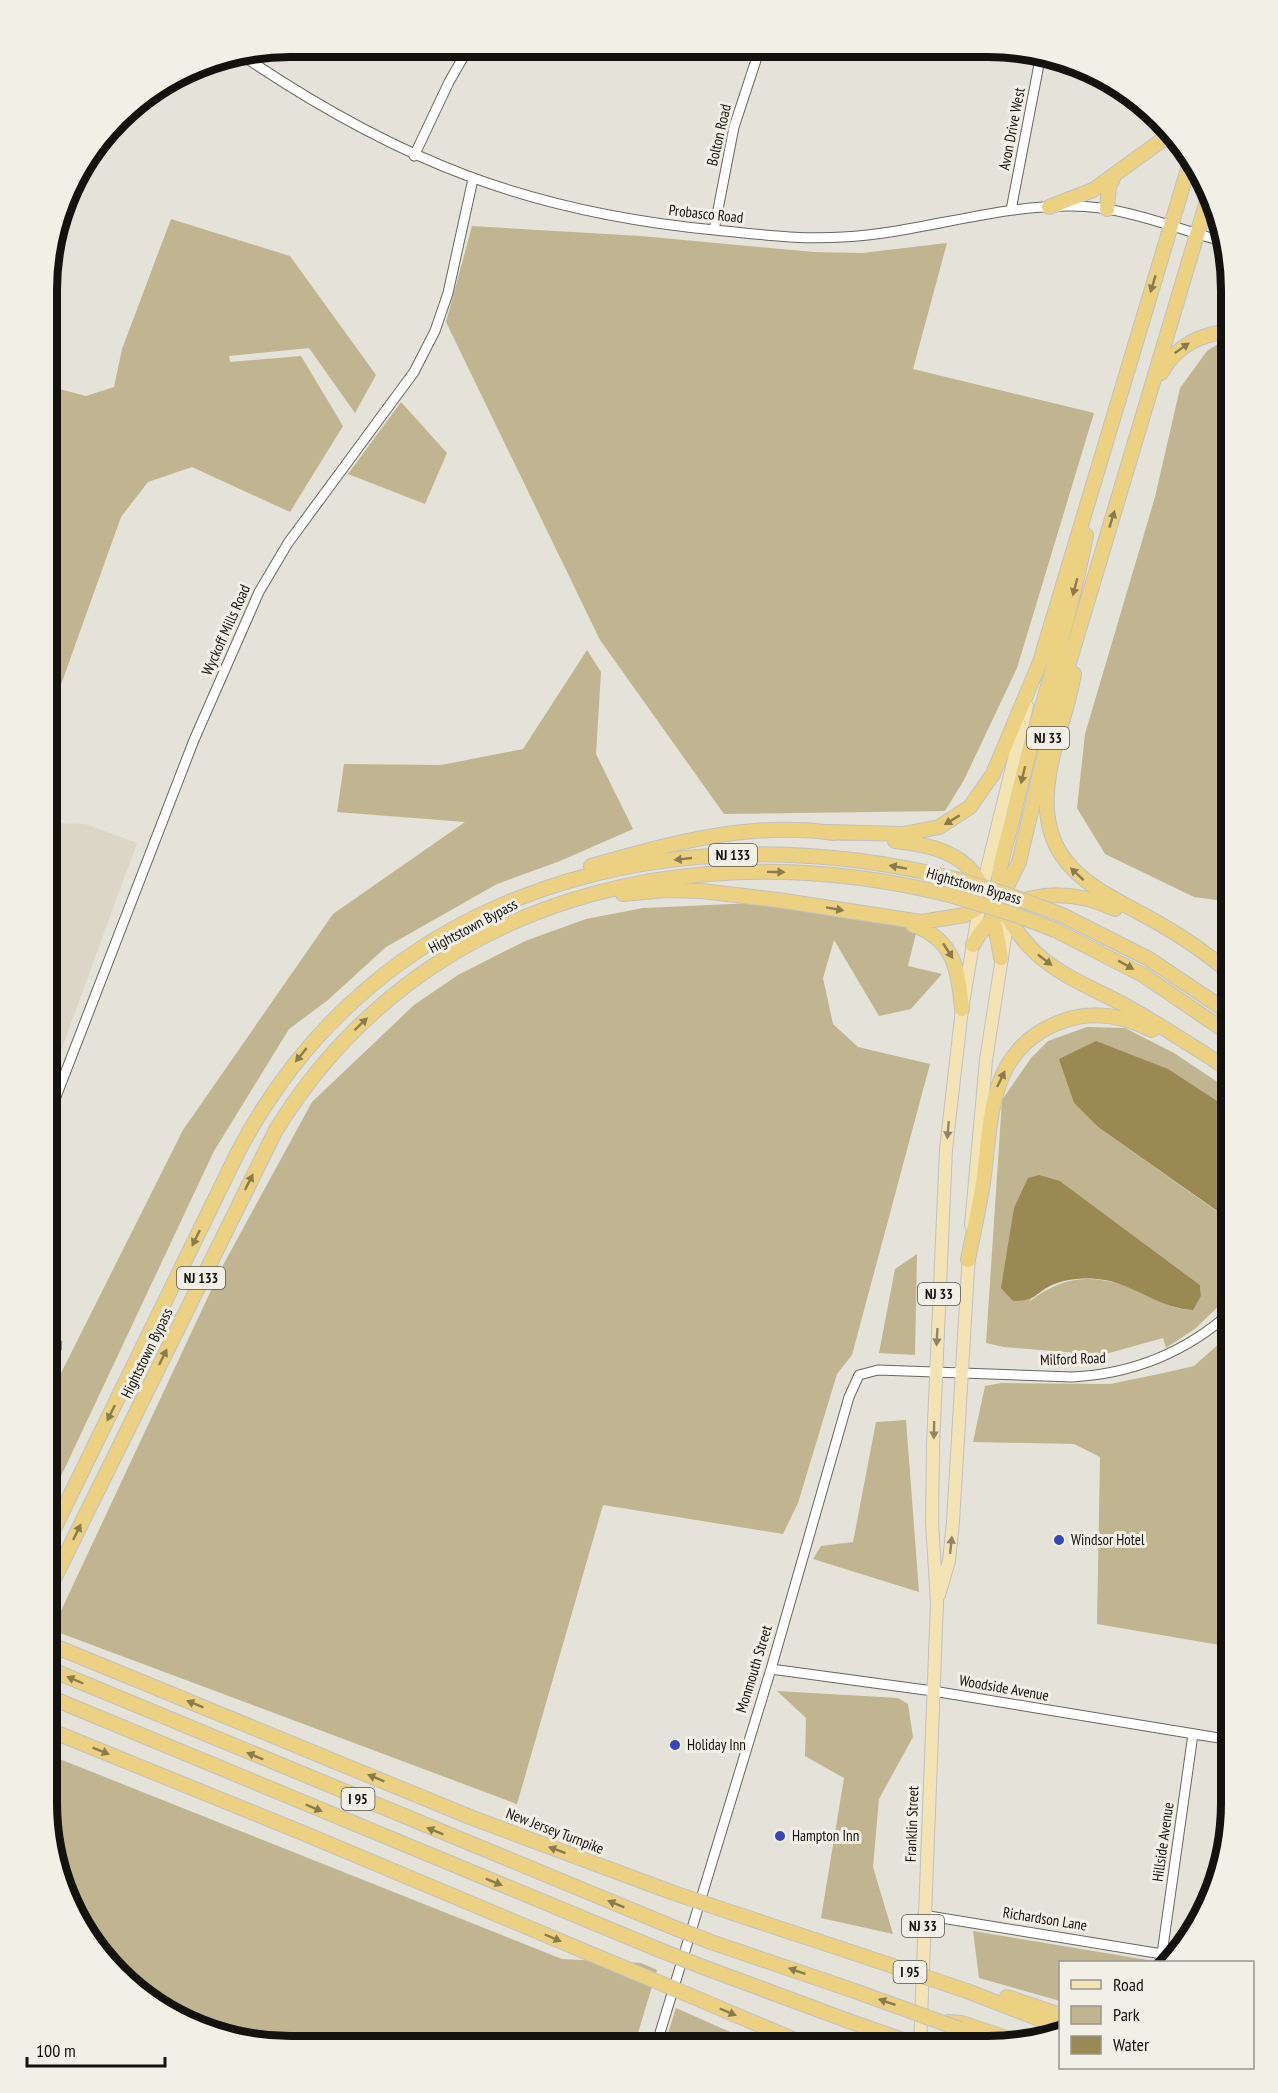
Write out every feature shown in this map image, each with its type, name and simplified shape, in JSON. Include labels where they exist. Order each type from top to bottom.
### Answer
[{"type":"highway","points":[[1049,207],[1093,190],[1113,178],[1165,138]]},
{"type":"highway","name":"NJ 33","points":[[1040,662],[1188,169]]},
{"type":"highway","points":[[1107,209],[1109,187],[1113,178]]},
{"type":"highway","name":"NJ 33","points":[[1018,862],[1055,710],[1205,206]]},
{"type":"highway","points":[[1151,390],[1169,359],[1180,347],[1221,332]]},
{"type":"highway","points":[[989,902],[1001,868],[1033,735],[1077,582],[1098,468]]},
{"type":"highway","points":[[1083,615],[1070,694],[1047,784],[1047,816],[1052,837],[1065,862],[1088,884],[1201,949],[1221,966]]},
{"type":"highway","points":[[515,898],[558,875],[692,838],[758,830],[913,834],[939,827],[963,813],[977,800],[993,774],[1040,662]]},
{"type":"highway","points":[[828,832],[933,848],[964,863],[983,885],[989,902],[1004,913],[1028,944],[1050,965],[1160,1026],[1221,1066]]},
{"type":"highway","name":"Hightstown Bypass","points":[[57,1523],[241,1146],[280,1082],[334,1018],[384,974],[440,936],[515,898],[577,878],[636,866],[746,855],[851,860],[955,879],[1006,894],[1062,915],[1149,959],[1221,1007]]},
{"type":"highway","points":[[533,912],[627,893],[677,890],[778,900],[900,920],[942,921],[989,902],[1010,880],[1018,862]]},
{"type":"highway","name":"Hightstown Bypass","points":[[57,1573],[245,1188],[295,1101],[337,1049],[390,997],[451,954],[533,912],[621,885],[719,873],[826,874],[890,882],[950,895],[1013,914],[1055,930],[1143,975],[1221,1028]]},
{"type":"highway","points":[[973,945],[982,928],[1004,913],[1053,894],[1089,898],[1155,930],[1221,969]]},
{"type":"highway","points":[[1001,958],[1004,913]]},
{"type":"highway","points":[[900,920],[926,930],[947,948],[957,970],[962,1009]]},
{"type":"highway","points":[[968,1260],[983,1183],[992,1100],[1006,1068],[1020,1050],[1039,1033],[1078,1017],[1100,1015],[1121,1018],[1151,1030],[1221,1068]]},
{"type":"highway","name":"New Jersey Turnpike","points":[[57,1646],[470,1816],[671,1892],[967,1991],[1058,2025]]},
{"type":"highway","name":"I 95","points":[[57,1672],[670,1926],[711,1942],[961,2026],[983,2036]]},
{"type":"highway","name":"I 95","points":[[57,1700],[662,1951],[892,2036]]},
{"type":"highway","points":[[57,1733],[303,1833],[785,2036]]},
{"type":"highway","points":[[967,1991],[1009,1998],[1059,2015]]},
{"type":"highway","points":[[961,2026],[997,2036]]},
{"type":"main road","name":"NJ 33","points":[[983,885],[1012,759],[1040,662]]},
{"type":"main road","name":"NJ 33","points":[[1004,913],[1018,862]]},
{"type":"main road","name":"NJ 33","points":[[938,1602],[932,1523],[935,1372],[946,1149],[962,1009],[973,945],[989,902]]},
{"type":"main road","name":"NJ 33","points":[[938,1602],[950,1551],[968,1260],[982,1093],[1001,958]]},
{"type":"main road","name":"Franklin Street","points":[[920,2036],[923,1915],[938,1602]]},
{"type":"street","points":[[414,156],[463,57]]},
{"type":"street","name":"Bolton Road","points":[[714,230],[734,127],[757,57]]},
{"type":"street","name":"Probasco Road","points":[[250,60],[355,126],[414,156],[473,179],[573,209],[641,221],[801,238],[842,238],[885,233],[1011,210],[1049,207],[1107,209],[1216,240]]},
{"type":"street","name":"Avon Drive West","points":[[1011,210],[1039,63]]},
{"type":"street","name":"Wyckoff Mills Road","points":[[57,1094],[189,750],[259,592],[288,543],[414,372],[435,331],[448,293],[473,179]]},
{"type":"street","name":"Milford Road","points":[[935,1372],[1072,1377],[1116,1372],[1160,1359],[1187,1346],[1221,1320]]},
{"type":"street","name":"Monmouth Street","points":[[659,2036],[771,1669],[856,1379],[868,1371],[935,1372]]},
{"type":"street","name":"Woodside Avenue","points":[[771,1669],[933,1691],[1221,1738]]},
{"type":"street","name":"Hillside Avenue","points":[[1162,1953],[1193,1734]]},
{"type":"street","name":"Richardson Lane","points":[[923,1915],[1162,1953]]},
{"type":"shaded area","points":[[57,823],[85,824],[137,843],[57,1062]]},
{"type":"green space","points":[[171,219],[290,256],[376,375],[355,413],[309,348],[229,356],[230,362],[301,356],[343,426],[290,512],[192,467],[148,482],[121,517],[57,696],[57,388],[86,396],[114,387],[122,349]]},
{"type":"green space","points":[[472,226],[641,236],[814,252],[862,253],[947,243],[913,369],[1094,413],[1017,668],[964,780],[945,811],[724,814],[600,640],[446,322]]},
{"type":"green space","points":[[1221,342],[1221,901],[1194,897],[1105,854],[1077,808],[1085,734],[1155,497],[1180,388],[1207,351]]},
{"type":"green space","points":[[401,402],[447,453],[425,504],[348,474]]},
{"type":"green space","points":[[587,650],[601,672],[596,754],[633,829],[560,861],[497,884],[386,947],[328,1000],[289,1029],[214,1151],[57,1485],[57,1381],[183,1130],[333,914],[465,822],[337,812],[344,764],[441,765],[523,749]]},
{"type":"green space","points":[[754,903],[917,929],[908,966],[942,974],[911,1009],[879,1016],[834,940],[823,978],[833,1024],[858,1047],[930,1064],[852,1355],[837,1374],[798,1503],[783,1534],[603,1505],[517,1804],[57,1632],[57,1619],[222,1267],[312,1102],[414,1005],[458,975],[525,941],[586,919],[643,908]]},
{"type":"green space","points":[[1087,1027],[1125,1028],[1174,1053],[1221,1084],[1221,1104],[1185,1081],[1069,1086],[1074,1103],[1098,1127],[1221,1214],[1221,1304],[1196,1328],[1166,1348],[1163,1338],[1102,1355],[1004,1347],[986,1343],[1002,1100],[1031,1058],[1048,1041]],"holes":[[[1060,1181],[1200,1285],[1201,1296],[1192,1310],[1185,1310],[1114,1282],[1085,1279],[1058,1285],[1030,1301]]]},
{"type":"green space","points":[[917,1254],[915,1355],[879,1353],[895,1269]]},
{"type":"green space","points":[[1221,1342],[1221,1645],[1097,1624],[1100,1457],[1074,1444],[973,1442],[985,1386],[1001,1383],[1110,1384],[1194,1366]]},
{"type":"green space","points":[[906,1420],[919,1592],[813,1559],[821,1546],[853,1542],[876,1422]]},
{"type":"green space","points":[[777,1691],[898,1698],[908,1704],[913,1737],[879,1799],[873,1867],[893,1934],[821,1918],[844,1778],[805,1756],[806,1718]]},
{"type":"green space","points":[[57,1758],[562,1959],[641,1963],[657,1970],[637,2036],[275,2036],[244,2032],[215,2024],[173,2005],[148,1988],[115,1957],[88,1920],[69,1878],[61,1849],[57,1818]]},
{"type":"green space","points":[[973,1931],[1154,1961],[1059,1961],[1059,2001],[979,1978]]},
{"type":"green space","points":[[676,2008],[739,2036],[667,2036]]},
{"type":"water","points":[[1096,1041],[1168,1069],[1221,1103],[1221,1214],[1098,1127],[1074,1103],[1059,1059]]},
{"type":"water","points":[[1039,1175],[1060,1181],[1200,1285],[1201,1296],[1193,1310],[1171,1306],[1116,1283],[1092,1279],[1063,1281],[1050,1286],[1030,1299],[1013,1301],[1001,1288],[1014,1208],[1028,1178]]},
{"type":"water","points":[[57,1337],[62,1341],[62,1349],[57,1360]]},
{"type":"place","name":"Windsor Hotel","points":[[1059,1540]]},
{"type":"place","name":"Holiday Inn","points":[[675,1745]]},
{"type":"place","name":"Hampton Inn","points":[[780,1836]]}]
